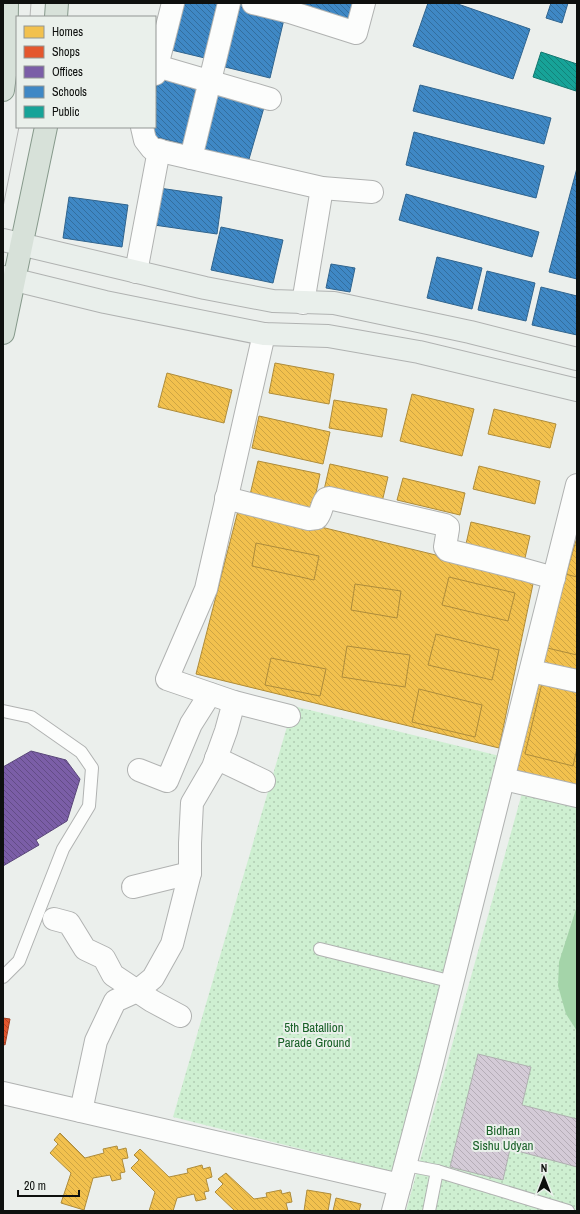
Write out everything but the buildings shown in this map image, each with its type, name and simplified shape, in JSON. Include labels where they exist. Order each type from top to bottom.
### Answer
[{"type":"main road","points":[[3,90],[6,67],[7,3]]},
{"type":"main road","points":[[56,3],[56,16]]},
{"type":"main road","points":[[3,334],[13,242],[46,128]]},
{"type":"main road","points":[[13,242],[205,288],[273,302],[334,303],[470,332],[577,359]]},
{"type":"main road","points":[[9,278],[105,302],[264,334],[328,336],[412,351],[577,390]]},
{"type":"street","points":[[173,3],[156,70],[210,82],[270,99]]},
{"type":"street","points":[[192,158],[229,3]]},
{"type":"street","points":[[253,3],[291,8],[356,33],[364,3]]},
{"type":"street","points":[[142,128],[144,140],[152,149],[322,188],[372,192]]},
{"type":"street","points":[[136,272],[159,150]]},
{"type":"street","points":[[303,303],[322,188]]},
{"type":"street","points":[[264,334],[206,589],[167,679],[234,702],[289,716]]},
{"type":"street","points":[[393,1211],[453,982],[577,485]]},
{"type":"street","points":[[226,498],[309,519],[317,518],[324,502],[329,498],[445,524],[448,526],[445,547],[447,550],[554,578]]},
{"type":"street","points":[[531,671],[577,681]]},
{"type":"street","points":[[138,770],[167,782],[190,724],[210,694]]},
{"type":"street","points":[[82,1111],[96,1040],[115,1001],[137,991],[153,978],[172,944],[190,873],[192,802],[213,767],[226,731],[234,702]]},
{"type":"street","points":[[216,758],[264,781]]},
{"type":"street","points":[[504,779],[577,796]]},
{"type":"street","points":[[133,887],[190,873]]},
{"type":"street","points":[[54,919],[70,923],[85,949],[104,958],[113,975],[180,1016]]},
{"type":"street","points":[[3,1093],[82,1111],[403,1175]]},
{"type":"lane","points":[[3,711],[31,717],[80,752],[92,768],[89,806],[64,849],[19,961],[3,977]]},
{"type":"lane","points":[[320,949],[453,982]]},
{"type":"lane","points":[[403,1175],[437,1171],[568,1211]]},
{"type":"lane","points":[[429,1211],[437,1171]]},
{"type":"green space","name":"5th Batallion Parade Ground","points":[[293,706],[504,757],[394,1172],[173,1117]]},
{"type":"green space","name":"Bidhan Sishu Udyan","points":[[522,793],[577,806],[577,1211],[406,1211]]},
{"type":"shaded area","points":[[577,906],[577,1031],[566,1014],[558,986],[559,962]]},
{"type":"tram line","points":[[30,16],[31,3]]},
{"type":"tram line","points":[[3,207],[19,128]]}]
